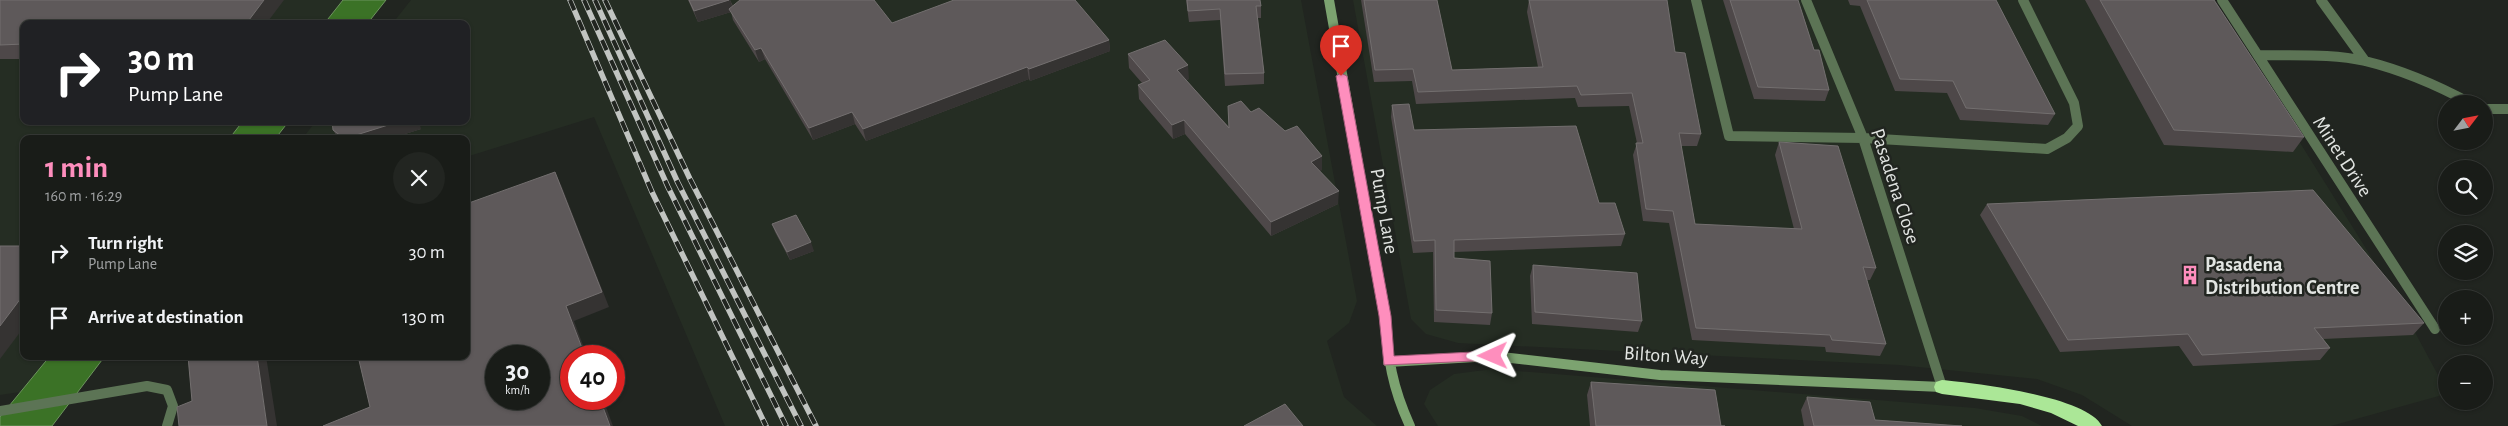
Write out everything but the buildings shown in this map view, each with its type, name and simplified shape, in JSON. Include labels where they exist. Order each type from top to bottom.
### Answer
[{"type":"highway","points":[[1942,387],[2024,396],[2061,408],[2093,426]]},
{"type":"street","name":"Pump Lane","points":[[1328,0],[1385,316],[1388,362],[1399,402],[1410,426]]},
{"type":"street","points":[[1696,0],[1729,136],[1863,138],[2047,149],[2067,138],[2078,126],[2074,103],[2023,0]]},
{"type":"street","name":"Pasadena Close","points":[[1806,0],[1863,138],[1942,387]]},
{"type":"street","name":"Minet Drive","points":[[2222,0],[2435,329]]},
{"type":"street","points":[[2321,0],[2364,61]]},
{"type":"street","points":[[2258,55],[2345,58],[2364,61],[2432,83],[2455,95]]},
{"type":"street","points":[[2493,109],[2508,109]]},
{"type":"street","name":"Bilton Way","points":[[1388,362],[1493,356],[1660,374],[1942,387]]},
{"type":"street","points":[[0,411],[147,386],[167,390],[173,406],[167,426]]},
{"type":"shaded area","points":[[0,0],[343,0],[327,20],[20,20],[20,125],[240,125],[232,135],[20,135],[20,360],[47,360],[20,392],[0,395]]},
{"type":"shaded area","points":[[343,0],[386,0],[370,20],[327,20]]},
{"type":"shaded area","points":[[411,0],[1301,0],[1357,301],[1349,323],[1327,341],[1344,397],[1377,426],[725,426],[594,117],[470,156],[470,135],[305,135],[313,125],[470,125],[470,20],[395,20]]},
{"type":"shaded area","points":[[1353,0],[2211,0],[2395,295],[2438,375],[2438,396],[2331,426],[2132,426],[2082,395],[2037,379],[1899,365],[1458,343],[1426,334],[1411,319]]},
{"type":"shaded area","points":[[240,125],[286,125],[278,135],[232,135]]},
{"type":"shaded area","points":[[47,360],[102,360],[52,426],[0,426],[0,417]]},
{"type":"shaded area","points":[[1493,369],[1975,408],[2022,416],[2042,426],[1438,426],[1424,404],[1430,390],[1454,374]]},
{"type":"railway","points":[[570,0],[652,192],[766,426]]},
{"type":"railway","points":[[584,0],[668,187],[786,426]]},
{"type":"railway","points":[[595,0],[678,183],[801,426]]},
{"type":"railway","points":[[605,0],[690,179],[816,426]]},
{"type":"place","name":"Pasadena Distribution Centre","points":[[2190,275]]},
{"type":"route","points":[[1341,76],[1385,316],[1388,362],[1447,357],[1493,356]]}]
